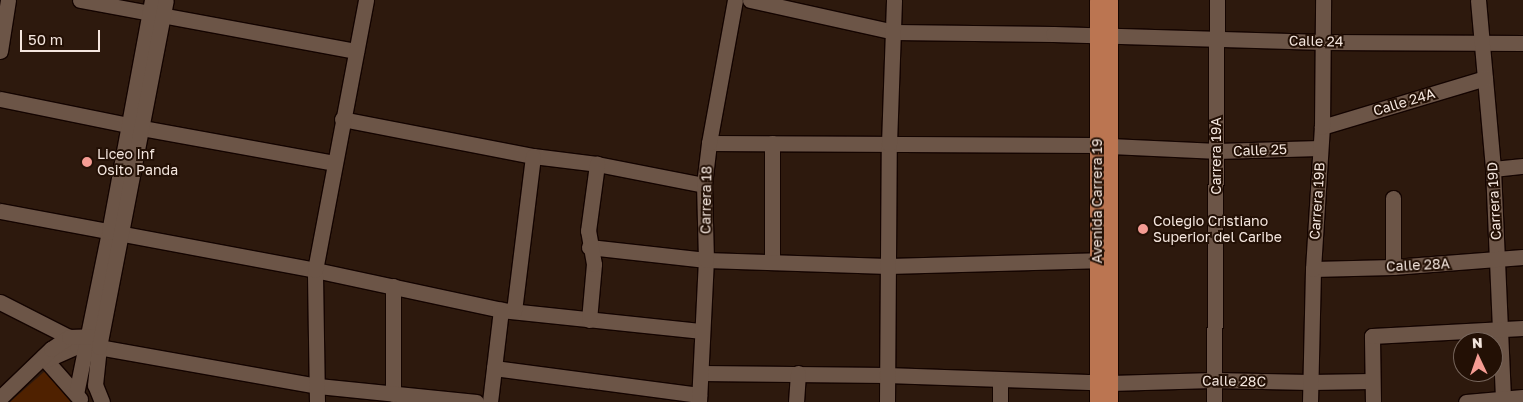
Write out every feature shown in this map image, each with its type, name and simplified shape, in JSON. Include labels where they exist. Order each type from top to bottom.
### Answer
[{"type":"main road","name":"Avenida Carrera 19","points":[[1097,0],[1103,36],[1104,382],[1097,402]]},
{"type":"main road","name":"Avenida Carrera 19","points":[[1103,36],[1110,0]]},
{"type":"main road","name":"Avenida Carrera 19","points":[[1103,145],[1097,260],[1104,382],[1110,402]]},
{"type":"street","points":[[0,51],[8,0]]},
{"type":"street","points":[[80,0],[155,10],[356,51]]},
{"type":"street","points":[[79,398],[94,341],[135,127],[155,10],[166,0]]},
{"type":"street","points":[[318,402],[315,270],[366,0]]},
{"type":"street","name":"Carrera 18","points":[[699,399],[706,260],[704,184],[709,143],[735,0]]},
{"type":"street","name":"Calle 24","points":[[750,0],[894,32],[1323,42],[1482,42],[1523,44]]},
{"type":"street","points":[[887,402],[889,144],[894,0]]},
{"type":"street","name":"Carrera 19A","points":[[1214,402],[1217,0]]},
{"type":"street","name":"Carrera 19B","points":[[1310,402],[1313,269],[1322,127],[1323,0]]},
{"type":"street","name":"Carrera 19D","points":[[1478,0],[1493,169],[1503,400]]},
{"type":"street","name":"Calle 24A","points":[[1322,127],[1485,78]]},
{"type":"street","points":[[0,99],[135,127],[334,163]]},
{"type":"street","points":[[342,119],[533,156],[597,164],[704,184]]},
{"type":"street","name":"Calle 25","points":[[709,143],[1103,145],[1216,152],[1320,148]]},
{"type":"street","points":[[772,143],[772,262]]},
{"type":"street","points":[[490,402],[494,368],[508,310],[533,156]]},
{"type":"street","points":[[589,320],[594,264],[589,247],[588,231],[597,164]]},
{"type":"street","points":[[1493,169],[1523,166]]},
{"type":"street","points":[[1393,198],[1393,267]]},
{"type":"street","points":[[0,211],[315,270],[508,310],[702,331]]},
{"type":"street","points":[[589,247],[706,260],[888,266],[1097,260]]},
{"type":"street","name":"Calle 28A","points":[[1313,269],[1393,267],[1523,257]]},
{"type":"street","points":[[393,286],[393,394]]},
{"type":"street","points":[[0,302],[69,337],[318,386],[476,402]]},
{"type":"street","points":[[1373,402],[1372,336],[1523,328]]},
{"type":"street","points":[[0,398],[69,337]]},
{"type":"street","points":[[45,358],[94,341]]},
{"type":"street","points":[[94,341],[95,386],[102,402]]},
{"type":"street","points":[[45,358],[79,398]]},
{"type":"street","points":[[494,368],[699,399]]},
{"type":"street","name":"Calle 28C","points":[[700,373],[798,373],[1104,382],[1214,380],[1372,381]]},
{"type":"street","points":[[796,402],[798,373]]},
{"type":"street","points":[[1000,380],[1000,402]]},
{"type":"street","points":[[1466,402],[1523,397]]},
{"type":"shaded area","points":[[45,371],[71,402],[10,402]]},
{"type":"place","name":"Liceo Inf Osito Panda","points":[[87,162]]},
{"type":"place","name":"Colegio Cristiano Superior del Caribe","points":[[1143,229]]}]
